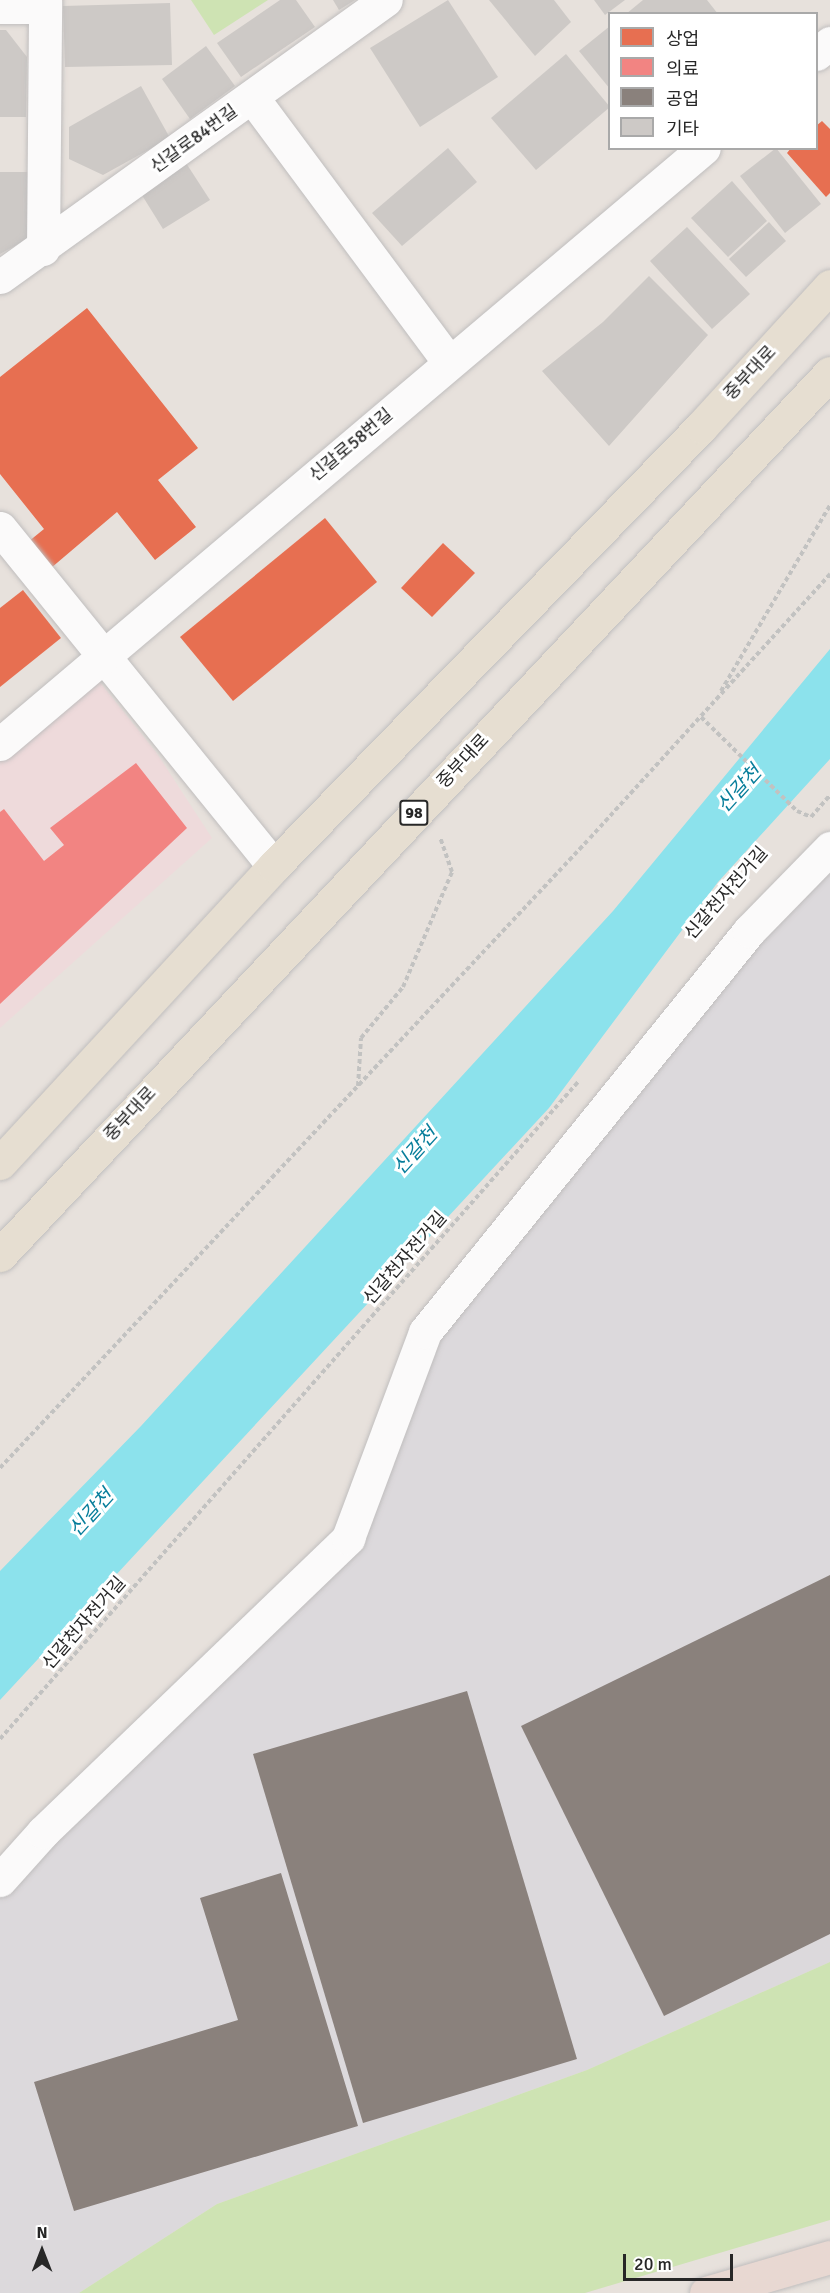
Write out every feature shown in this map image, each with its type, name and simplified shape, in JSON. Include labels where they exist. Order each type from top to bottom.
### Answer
[{"type":"highway","points":[[706,2293],[830,2257]]},
{"type":"main road","name":"중부대로","points":[[0,1163],[274,866],[700,427],[830,286]]},
{"type":"main road","name":"중부대로","points":[[0,1255],[425,800],[830,373]]},
{"type":"street","name":"신갈로84번길","points":[[0,277],[43,249],[386,0]]},
{"type":"street","points":[[0,7],[45,4],[43,249]]},
{"type":"street","points":[[818,52],[830,43]]},
{"type":"street","points":[[252,97],[449,362]]},
{"type":"street","name":"신갈로58번길","points":[[0,744],[702,150]]},
{"type":"street","points":[[0,528],[101,657],[274,866]]},
{"type":"street","points":[[0,1880],[44,1832],[348,1538],[425,1332],[749,931],[830,848]]},
{"type":"path","points":[[716,700],[830,505]]},
{"type":"path","points":[[0,1468],[358,1086],[830,574]]},
{"type":"path","points":[[700,717],[797,811],[811,817]]},
{"type":"path","points":[[803,826],[830,795]]},
{"type":"path","points":[[358,1086],[361,1038],[403,987],[452,872],[425,800]]},
{"type":"path","name":"신갈천자전거길","points":[[0,1739],[583,1077]]},
{"type":"shaded area","points":[[99,681],[156,752],[212,838],[0,1028],[0,761]]},
{"type":"shaded area","points":[[830,848],[830,1962],[587,2070],[217,2204],[79,2293],[0,2293],[0,1880],[348,1538],[425,1332]]},
{"type":"green space","points":[[191,0],[268,0],[214,35]]},
{"type":"green space","points":[[830,1962],[830,2220],[585,2293],[79,2293],[217,2204],[587,2070]]},
{"type":"water","name":"신갈천","points":[[830,649],[830,759],[718,882],[549,1108],[0,1700],[0,1571],[141,1426],[613,911]]},
{"type":"building: 상업","points":[[822,121],[830,129],[830,193],[826,197],[787,153],[789,150],[818,150],[818,124]]},
{"type":"building: 상업","points":[[87,308],[198,448],[158,480],[196,527],[155,560],[117,512],[51,568],[28,542],[44,529],[0,474],[0,377]]},
{"type":"building: 상업","points":[[325,518],[377,582],[233,701],[180,637]]},
{"type":"building: 상업","points":[[443,543],[475,573],[432,617],[401,588]]},
{"type":"building: 상업","points":[[23,590],[61,638],[0,687],[0,608]]},
{"type":"building: 의료","points":[[136,763],[187,828],[0,1004],[0,812],[4,809],[44,861],[64,845],[50,828]]},
{"type":"building: 공업","points":[[830,1575],[830,1934],[664,2016],[521,1726]]},
{"type":"building: 공업","points":[[467,1691],[577,2059],[363,2123],[253,1754]]},
{"type":"building: 공업","points":[[281,1873],[358,2126],[74,2211],[34,2082],[238,2020],[200,1898]]},
{"type":"building: 기타","points":[[280,0],[296,0],[315,27],[241,77],[217,43]]},
{"type":"building: 기타","points":[[333,0],[355,0],[339,10]]},
{"type":"building: 기타","points":[[448,0],[498,77],[420,127],[370,48]]},
{"type":"building: 기타","points":[[489,0],[554,0],[571,22],[535,56]]},
{"type":"building: 기타","points":[[594,0],[625,0],[608,12],[605,15]]},
{"type":"building: 기타","points":[[643,0],[707,0],[716,12],[628,12]]},
{"type":"building: 기타","points":[[170,3],[172,65],[65,67],[63,6]]},
{"type":"building: 기타","points":[[608,28],[608,87],[579,51]]},
{"type":"building: 기타","points":[[0,30],[6,30],[27,57],[26,117],[0,117]]},
{"type":"building: 기타","points":[[206,46],[235,86],[190,119],[162,79]]},
{"type":"building: 기타","points":[[566,54],[608,105],[608,109],[536,170],[491,118]]},
{"type":"building: 기타","points":[[141,86],[170,138],[103,175],[69,159],[69,127]]},
{"type":"building: 기타","points":[[448,148],[477,182],[402,246],[372,213]]},
{"type":"building: 기타","points":[[773,150],[778,150],[821,204],[785,233],[740,176]]},
{"type":"building: 기타","points":[[186,163],[210,200],[163,229],[140,192]]},
{"type":"building: 기타","points":[[0,172],[30,172],[31,237],[0,254]]},
{"type":"building: 기타","points":[[732,181],[767,221],[728,257],[691,218]]},
{"type":"building: 기타","points":[[769,222],[786,241],[746,277],[729,259]]},
{"type":"building: 기타","points":[[687,227],[750,294],[712,329],[650,261]]},
{"type":"building: 기타","points":[[649,276],[708,335],[609,446],[542,371],[603,322]]}]
